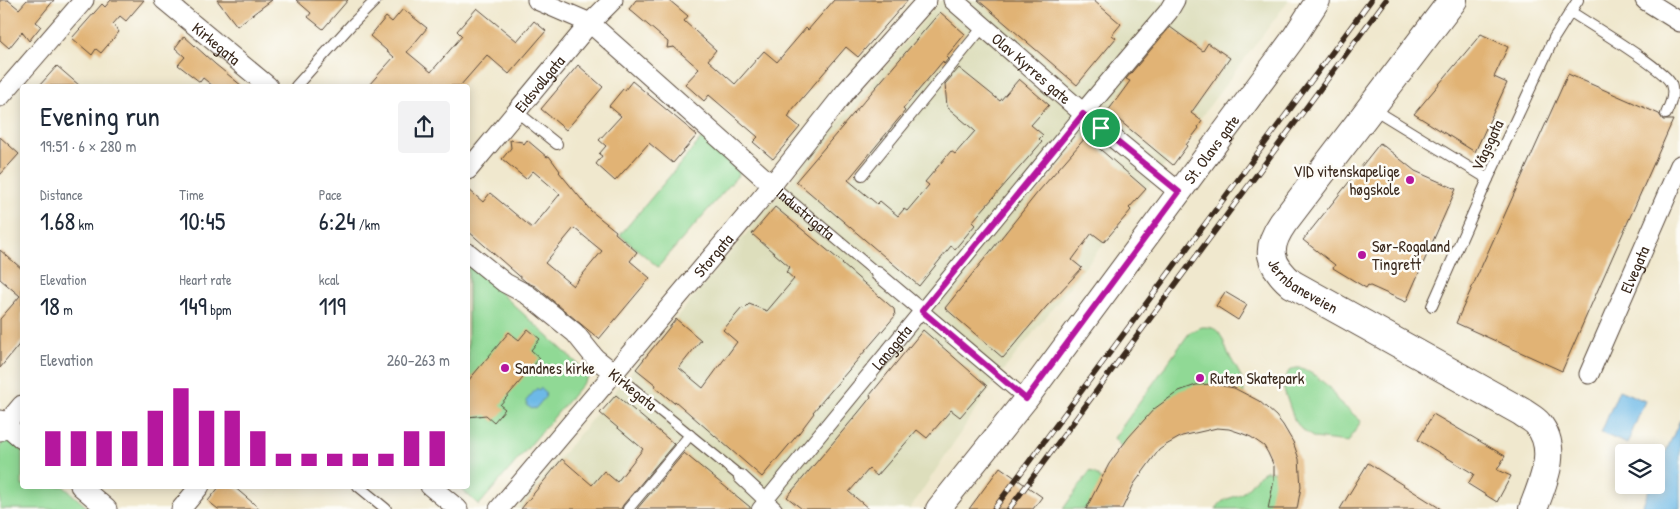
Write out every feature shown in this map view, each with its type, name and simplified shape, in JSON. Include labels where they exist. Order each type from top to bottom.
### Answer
[{"type":"main road","name":"Jernbaneveien","points":[[1453,0],[1275,234],[1272,257],[1282,275],[1292,284],[1522,412],[1537,424],[1549,447],[1549,460],[1533,509]]},
{"type":"street","points":[[0,97],[84,0]]},
{"type":"street","name":"Kirkegata","points":[[164,0],[266,84]]},
{"type":"street","name":"Industrigata","points":[[537,0],[590,22],[772,185]]},
{"type":"street","name":"Eidsvollgata","points":[[470,168],[590,22],[613,0]]},
{"type":"street","name":"Storgata","points":[[498,509],[772,185],[846,91],[927,0]]},
{"type":"street","name":"Olav Kyrres gate","points":[[953,0],[1083,114],[1179,192]]},
{"type":"street","name":"Langgata","points":[[767,506],[922,311],[1168,12],[1175,0]]},
{"type":"street","name":"St. Olavs gate","points":[[938,509],[1026,399],[1293,39],[1318,0]]},
{"type":"street","points":[[1645,0],[1680,22]]},
{"type":"street","name":"Elvegata","points":[[1589,374],[1680,166]]},
{"type":"street","name":"Kirkegata","points":[[470,255],[505,283],[528,295],[575,333],[595,358],[614,373]]},
{"type":"street","name":"Industrigata","points":[[878,274],[1026,399]]},
{"type":"street","points":[[20,407],[2,425],[20,438]]},
{"type":"street","name":"Kirkegata","points":[[741,477],[767,506]]},
{"type":"street","points":[[84,489],[107,509]]},
{"type":"street","points":[[182,509],[198,489]]},
{"type":"street","points":[[434,489],[458,509]]},
{"type":"lane","points":[[298,84],[376,0]]},
{"type":"lane","name":"Vågsgata","points":[[1432,306],[1488,179],[1554,38],[1578,0]]},
{"type":"lane","points":[[1571,12],[1654,66],[1670,82],[1673,94],[1666,114]]},
{"type":"lane","points":[[862,175],[984,27]]},
{"type":"lane","points":[[1372,108],[1488,179]]},
{"type":"lane","points":[[516,111],[557,144]]},
{"type":"lane","name":"Industrigata","points":[[772,185],[878,274]]},
{"type":"lane","name":"Kirkegata","points":[[614,373],[741,477]]},
{"type":"lane","points":[[628,509],[690,435]]},
{"type":"lane","points":[[362,489],[386,509]]},
{"type":"shaded area","points":[[941,0],[1289,0],[1150,185],[992,385],[910,509],[517,509]]},
{"type":"green space","points":[[702,138],[740,173],[658,267],[620,235]]},
{"type":"green space","points":[[470,265],[590,375],[479,505],[461,489],[470,489]]},
{"type":"green space","name":"Ruten Skatepark","points":[[1202,327],[1213,328],[1220,335],[1241,377],[1244,394],[1123,449],[1114,438],[1190,332]]},
{"type":"green space","points":[[1295,368],[1302,368],[1316,376],[1330,388],[1337,400],[1361,421],[1348,442],[1314,438],[1301,429],[1294,419],[1283,387],[1289,371]]},
{"type":"green space","points":[[7,437],[20,449],[20,489],[66,489],[89,509],[0,509],[0,446]]},
{"type":"green space","points":[[1090,471],[1103,482],[1113,509],[1063,509]]},
{"type":"green space","points":[[1266,471],[1273,471],[1278,475],[1272,509],[1216,509],[1225,500],[1242,493]]},
{"type":"water","points":[[537,388],[546,393],[544,395],[546,396],[535,409],[532,409],[526,405],[528,403],[526,401]]},
{"type":"water","points":[[1619,390],[1645,401],[1627,444],[1601,433]]},
{"type":"water","points":[[1680,420],[1680,509],[1641,509],[1647,494],[1665,494],[1665,454]]},
{"type":"building","points":[[0,0],[8,0],[19,9],[27,0],[54,0],[36,22],[41,26],[29,41],[22,32],[9,48],[0,40]]},
{"type":"building","points":[[111,0],[144,0],[126,21],[120,16],[113,24],[119,32],[101,53],[96,49],[92,55],[72,38],[102,4],[105,7]]},
{"type":"building","points":[[217,0],[272,0],[237,26]]},
{"type":"building","points":[[296,0],[348,0],[323,29],[308,17],[311,13]]},
{"type":"building","points":[[636,0],[669,0],[688,16],[684,21],[716,50],[708,60],[735,84],[764,51],[777,62],[806,28],[808,30],[834,0],[908,0],[858,57],[846,47],[792,110],[788,117],[800,127],[773,159],[753,142],[758,137],[709,95],[704,101],[685,84],[699,69],[674,47],[667,48],[668,42],[629,9]]},
{"type":"building","points":[[978,0],[1093,0],[1121,24],[1112,35],[1116,38],[1077,85]]},
{"type":"building","points":[[477,8],[517,41],[534,21],[546,31],[509,74],[487,55],[462,84],[370,84],[394,57],[370,36],[386,17],[392,22],[403,9],[427,28],[407,52],[431,72],[462,36],[457,31]]},
{"type":"building","points":[[940,12],[965,34],[946,57],[948,59],[944,64],[943,61],[848,180],[877,204],[880,201],[898,216],[904,209],[907,211],[929,185],[925,182],[951,151],[955,154],[975,131],[947,107],[945,84],[959,68],[1000,101],[1019,79],[1049,105],[1031,125],[1043,135],[1039,139],[1042,142],[972,222],[975,225],[955,249],[951,246],[919,286],[796,181]]},
{"type":"building","points":[[1170,27],[1203,51],[1208,43],[1230,58],[1191,113],[1202,121],[1173,165],[1108,111],[1130,81],[1126,79]]},
{"type":"building","points":[[1481,34],[1508,47],[1494,77],[1507,83],[1475,152],[1414,114]]},
{"type":"building","points":[[184,36],[240,84],[210,84],[203,78],[200,82],[178,65],[185,57],[175,48]]},
{"type":"building","points":[[578,65],[603,87],[566,130],[541,109]]},
{"type":"building","points":[[57,66],[78,84],[41,84]]},
{"type":"building","points":[[1568,74],[1659,114],[1663,120],[1673,120],[1562,371],[1456,323]]},
{"type":"building","points":[[632,81],[697,135],[673,163],[649,143],[615,181],[596,164],[602,156],[599,154],[606,146],[599,140],[621,116],[609,106]]},
{"type":"building","points":[[0,137],[19,154],[0,175]]},
{"type":"building","points":[[1086,137],[1146,189],[1129,208],[1131,210],[1104,242],[1092,233],[1072,260],[1082,268],[1003,358],[945,308],[1038,192]]},
{"type":"building","points":[[510,140],[524,144],[527,140],[547,157],[549,156],[559,172],[591,211],[616,231],[615,233],[637,252],[630,261],[650,278],[599,339],[535,286],[526,282],[470,233],[470,191],[483,202],[490,193],[532,228],[560,194],[533,171],[526,179],[502,159],[511,148]],"holes":[[[574,228],[602,251],[573,286],[545,263]]]},
{"type":"building","points":[[1380,143],[1415,171],[1456,189],[1406,302],[1368,285],[1366,288],[1333,268],[1335,265],[1303,240]]},
{"type":"building","points":[[775,207],[843,263],[894,309],[895,316],[813,412],[799,433],[762,477],[636,369],[676,319],[701,340],[679,368],[703,388],[737,342],[723,330],[742,308],[744,309],[749,304],[767,311],[794,279],[786,272],[790,267],[752,234]]},
{"type":"building","points":[[0,250],[20,267],[20,296],[0,279]]},
{"type":"building","points":[[1225,292],[1247,305],[1238,320],[1216,306]]},
{"type":"building","points":[[20,296],[20,343],[0,368],[0,319]]},
{"type":"building","name":"Sandnes kirke","points":[[528,329],[540,339],[531,350],[540,358],[500,405],[505,409],[494,422],[486,415],[470,417],[470,379],[509,332],[519,340]]},
{"type":"building","points":[[923,330],[987,386],[960,417],[951,410],[927,438],[917,430],[877,476],[869,469],[849,492],[869,509],[802,509],[787,497],[858,413],[871,397],[870,395]]},
{"type":"building","points":[[1213,384],[1234,388],[1259,401],[1283,425],[1293,442],[1299,459],[1301,487],[1297,509],[1268,509],[1274,480],[1274,466],[1264,446],[1241,433],[1217,428],[1182,436],[1159,450],[1134,484],[1122,509],[1086,509],[1109,464],[1128,438],[1154,409],[1179,391],[1196,385]]},
{"type":"building","points":[[616,395],[674,444],[621,509],[521,509],[562,459],[592,485],[604,471],[617,482],[643,449],[600,413]]},
{"type":"building","points":[[1433,414],[1505,456],[1497,470],[1511,476],[1497,502],[1468,484],[1474,474],[1418,440]]},
{"type":"building","points":[[684,453],[750,507],[750,509],[637,509]]},
{"type":"building","points":[[1368,463],[1441,509],[1340,509]]},
{"type":"building","points":[[1000,467],[1042,497],[1033,509],[969,509]]},
{"type":"building","points":[[218,489],[237,489],[260,509],[218,509],[208,501]]},
{"type":"railway","points":[[994,509],[1371,0]]},
{"type":"railway","points":[[1009,509],[1386,0]]},
{"type":"place","name":"VID vitenskapelige høgskole","points":[[1410,180]]},
{"type":"place","name":"Sør-Rogaland Tingrett","points":[[1362,255]]},
{"type":"place","name":"Sandnes kirke","points":[[505,368]]},
{"type":"place","name":"Ruten Skatepark","points":[[1200,378]]},
{"type":"route","points":[[1083,114],[1101,128],[1179,192],[1026,399],[922,311],[1083,114]]}]
